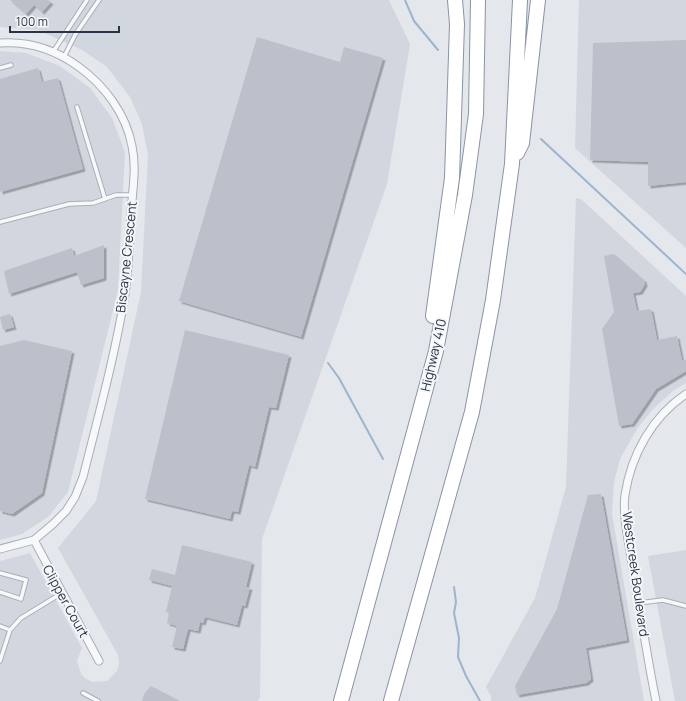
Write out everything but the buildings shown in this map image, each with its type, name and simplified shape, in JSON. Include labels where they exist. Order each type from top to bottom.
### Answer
[{"type":"highway","points":[[436,351],[432,327],[452,178],[457,24],[455,0]]},
{"type":"highway","name":"Highway 410","points":[[341,701],[436,351],[466,195],[476,114],[478,0]]},
{"type":"highway","points":[[391,701],[472,412],[493,300],[512,164],[520,0]]},
{"type":"highway","points":[[512,164],[522,143],[538,0]]},
{"type":"highway","points":[[400,701],[404,686],[403,660]]},
{"type":"street","name":"Biscayne Crescent","points":[[0,43],[24,44],[53,52],[64,57],[99,83],[116,106],[128,129],[132,147],[134,168],[126,293],[83,477],[75,497],[66,511],[34,540],[0,549]]},
{"type":"street","name":"Westcreek Boulevard","points":[[656,701],[627,534],[625,496],[630,476],[646,435],[661,416],[686,394]]},
{"type":"street","name":"Clipper Court","points":[[34,540],[99,661]]},
{"type":"lane","points":[[53,52],[87,0]]},
{"type":"lane","points":[[64,57],[74,35],[99,0]]},
{"type":"lane","points":[[0,68],[11,66]]},
{"type":"lane","points":[[77,107],[105,199]]},
{"type":"lane","points":[[0,222],[69,204],[93,203],[116,195],[133,195]]},
{"type":"lane","points":[[0,573],[26,580],[21,599],[0,592]]},
{"type":"lane","points":[[0,661],[10,630],[21,618],[62,594]]},
{"type":"lane","points":[[639,603],[663,600],[686,606]]},
{"type":"lane","points":[[0,626],[10,630]]},
{"type":"lane","points":[[83,693],[97,701]]},
{"type":"shaded area","points":[[0,0],[389,0],[410,44],[387,184],[262,539],[260,697],[258,701],[0,701],[0,561],[30,553],[82,648],[77,661],[81,674],[86,679],[93,682],[107,681],[117,671],[119,664],[118,655],[58,548],[96,501],[141,292],[148,155],[142,124],[130,97],[107,67],[82,50],[38,30],[0,27]]},
{"type":"shaded area","points":[[579,0],[686,0],[686,248],[575,148]]},
{"type":"shaded area","points":[[0,51],[26,53],[60,66],[90,88],[112,118],[125,152],[118,290],[68,492],[48,517],[22,534],[0,540]]},
{"type":"shaded area","points":[[576,198],[581,199],[686,296],[686,383],[673,391],[652,410],[637,429],[620,459],[614,482],[612,514],[644,701],[491,701],[491,696],[486,687],[535,598],[566,487]]},
{"type":"shaded area","points":[[686,550],[686,701],[675,701],[648,556]]},
{"type":"waterway","points":[[405,0],[414,21],[438,50]]},
{"type":"waterway","points":[[541,139],[686,274]]},
{"type":"waterway","points":[[328,363],[339,378],[383,459]]},
{"type":"waterway","points":[[454,587],[456,602],[454,613],[459,638],[458,657],[466,676],[480,701]]}]
